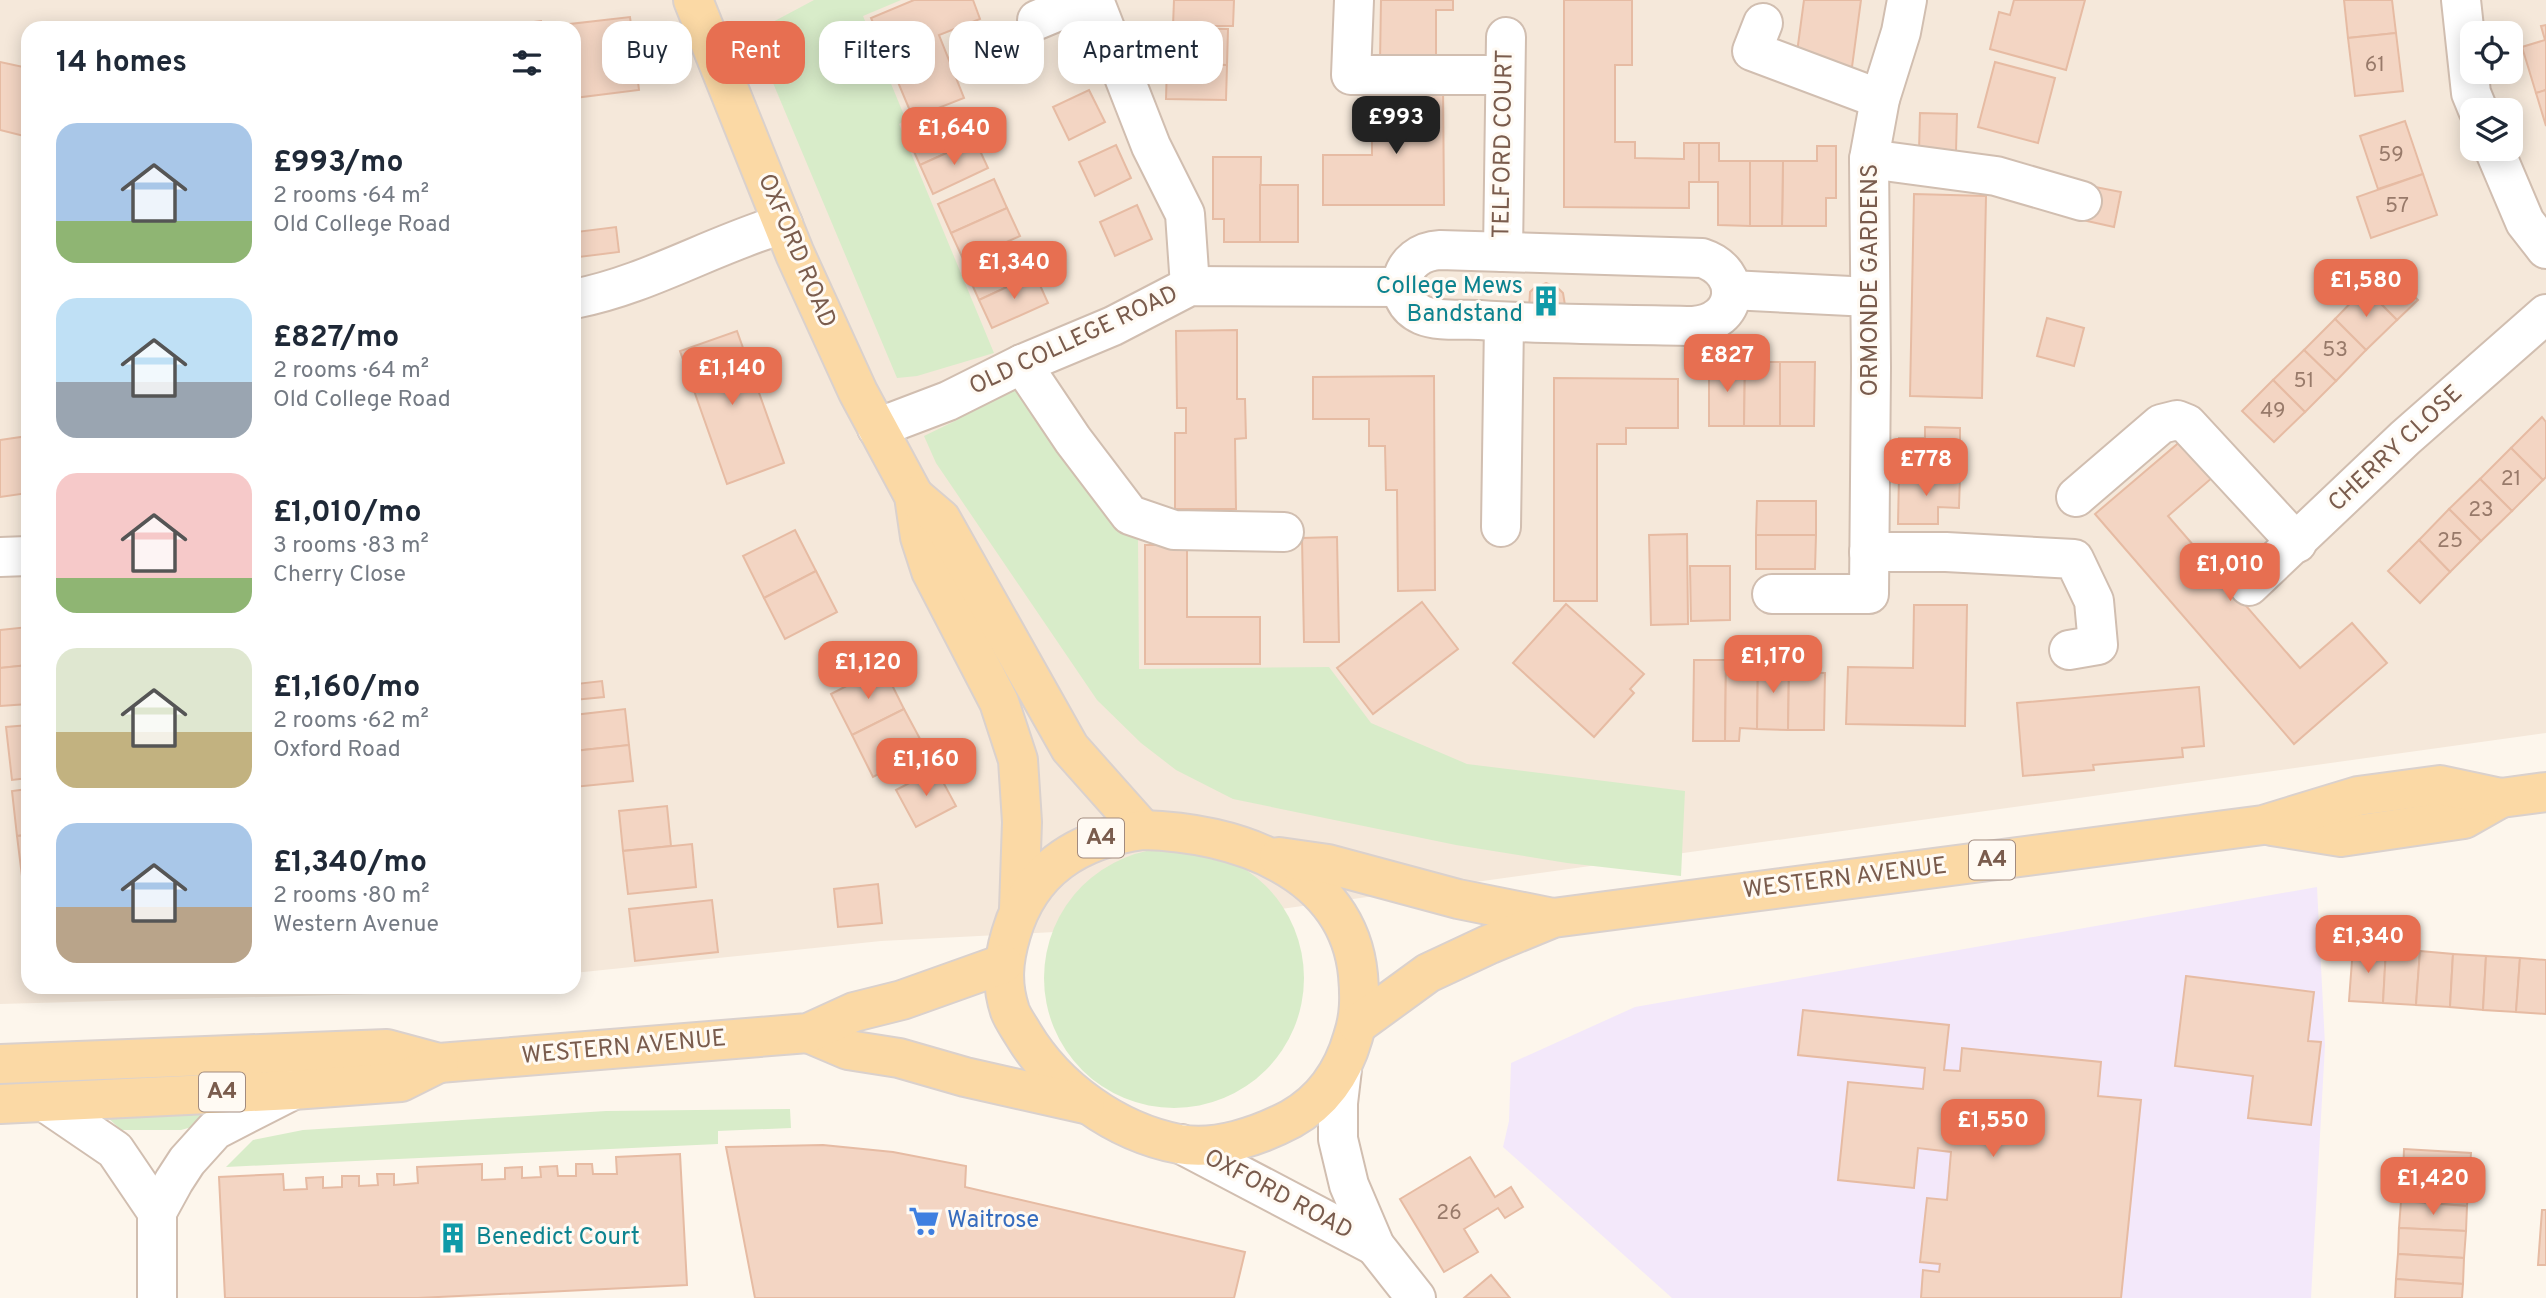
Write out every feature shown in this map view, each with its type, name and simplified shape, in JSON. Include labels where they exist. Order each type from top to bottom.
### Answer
[{"type":"main road","name":"OXFORD ROAD","points":[[693,0],[783,224],[877,428],[914,496],[940,519],[1070,748],[1143,830]]},
{"type":"main road","name":"OXFORD ROAD","points":[[914,496],[920,537],[930,571],[999,702],[1018,760],[1022,822],[1019,909]]},
{"type":"main road","name":"WESTERN AVENUE","points":[[1358,1024],[1428,974],[1553,918],[2263,825],[2358,796],[2440,785],[2501,798],[2546,792]]},
{"type":"main road","name":"A4","points":[[1143,830],[1204,836],[1234,843],[1264,855],[1315,887],[1341,918],[1356,958],[1361,1002],[1358,1024],[1342,1069],[1324,1093],[1308,1108],[1272,1128],[1228,1142],[1181,1144],[1151,1136],[1087,1105],[1045,1065],[1011,1014],[1004,987],[1003,964],[1019,909],[1047,870],[1062,859],[1101,838],[1143,830]]},
{"type":"main road","name":"WESTERN AVENUE","points":[[1264,855],[1328,864],[1458,899],[1553,918]]},
{"type":"main road","name":"WESTERN AVENUE","points":[[0,1064],[387,1049],[439,1063],[808,1033],[854,1012],[902,1000],[1003,964]]},
{"type":"main road","name":"WESTERN AVENUE","points":[[808,1033],[848,1050],[899,1058],[965,1077],[1087,1105]]},
{"type":"main road","name":"WESTERN AVENUE","points":[[0,1104],[401,1082],[439,1063]]},
{"type":"street","points":[[1037,20],[1086,0]]},
{"type":"street","points":[[1094,0],[1151,146],[1185,215],[1190,286]]},
{"type":"street","points":[[1354,0],[1351,75],[1506,75]]},
{"type":"street","name":"ORMONDE GARDENS","points":[[1772,594],[1868,594],[1869,159],[1880,99],[1901,32],[1907,0]]},
{"type":"street","points":[[2461,0],[2473,98]]},
{"type":"street","points":[[1763,23],[1752,51],[1880,99]]},
{"type":"street","name":"TELFORD COURT","points":[[1503,252],[1506,37]]},
{"type":"street","points":[[1869,159],[1996,176],[2082,201]]},
{"type":"street","points":[[2499,161],[2525,222],[2546,249]]},
{"type":"street","points":[[581,298],[600,294],[655,274],[759,231],[783,224]]},
{"type":"street","points":[[1428,251],[1702,258],[1723,269],[1731,290],[1725,313],[1705,325],[1504,322],[1432,318],[1413,309],[1406,301],[1403,287],[1404,271],[1410,262],[1428,251]]},
{"type":"street","name":"OLD COLLEGE ROAD","points":[[877,428],[947,401],[1023,364],[1113,326],[1190,286],[1403,287]]},
{"type":"street","points":[[1731,290],[1870,297]]},
{"type":"street","name":"CHERRY CLOSE","points":[[2249,586],[2405,438],[2546,314]]},
{"type":"street","points":[[1501,527],[1504,322]]},
{"type":"street","points":[[1023,364],[1073,440],[1130,515],[1174,530],[1284,532]]},
{"type":"street","points":[[2076,497],[2161,424],[2177,420],[2187,424],[2297,543]]},
{"type":"street","points":[[1868,552],[1946,552],[2074,559],[2094,601],[2098,645],[2070,650]]},
{"type":"street","points":[[0,556],[21,556]]},
{"type":"street","name":"OXFORD ROAD","points":[[1342,1069],[1338,1103],[1339,1139],[1349,1185],[1375,1246],[1416,1298]]},
{"type":"street","points":[[157,1298],[157,1212],[187,1161],[215,1130],[293,1090]]},
{"type":"street","points":[[46,1103],[115,1150],[157,1212]]},
{"type":"street","name":"OXFORD ROAD","points":[[1181,1144],[1375,1246]]},
{"type":"shaded area","points":[[0,0],[2546,0],[2546,733],[1152,927],[881,941],[581,972],[581,21],[21,21],[21,994],[372,994],[0,1004]]},
{"type":"shaded area","points":[[2317,887],[2325,1045],[2311,1298],[1672,1298],[1503,1147],[1509,1121],[1511,1063],[1635,1007]]},
{"type":"green space","points":[[814,0],[901,0],[863,16],[865,21],[819,21],[819,84],[891,84],[906,120],[899,124],[994,353],[917,376],[897,378],[773,84],[805,84],[805,21],[775,21]]},
{"type":"green space","points":[[1018,373],[1138,539],[1139,669],[1329,667],[1371,723],[1467,764],[1685,791],[1681,876],[1567,863],[1456,845],[1233,799],[1176,770],[1141,743],[1097,700],[936,463],[924,436],[957,420],[952,405]]},
{"type":"green space","points":[[1161,848],[1187,848],[1212,853],[1235,863],[1257,877],[1275,895],[1299,940],[1304,978],[1299,1016],[1289,1039],[1275,1061],[1257,1079],[1212,1103],[1187,1108],[1161,1108],[1136,1103],[1113,1093],[1091,1079],[1073,1061],[1049,1016],[1044,991],[1044,965],[1049,940],[1059,917],[1073,895],[1091,877],[1136,853]]},
{"type":"green space","points":[[790,1109],[791,1128],[718,1131],[718,1144],[226,1167],[253,1140],[303,1130],[606,1111]]},
{"type":"green space","points":[[203,1111],[207,1116],[192,1127],[181,1130],[121,1130],[105,1115]]},
{"type":"building","points":[[914,0],[973,0],[980,19],[949,21],[949,31],[939,35],[949,60],[949,84],[958,84],[964,98],[913,118],[899,84],[935,84],[935,21],[872,21],[871,18]]},
{"type":"building","points":[[1174,0],[1234,0],[1233,26],[1223,26],[1223,21],[1173,21]]},
{"type":"building","points":[[1381,0],[1453,0],[1453,10],[1436,10],[1436,62],[1380,62]]},
{"type":"building","points":[[1564,0],[1632,0],[1632,65],[1615,65],[1615,142],[1635,142],[1635,158],[1684,159],[1684,143],[1699,143],[1699,182],[1689,182],[1689,208],[1564,207]]},
{"type":"building","points":[[1804,0],[1861,0],[1852,67],[1796,60]]},
{"type":"building","points":[[2014,0],[2085,0],[2066,70],[1990,49],[1999,12],[2010,15]]},
{"type":"building","points":[[2344,0],[2392,0],[2396,33],[2348,38]]},
{"type":"building","points":[[630,17],[630,21],[602,21],[602,84],[638,84],[639,90],[581,97],[581,23]]},
{"type":"building","points":[[2546,25],[2546,90],[2536,93],[2523,47],[2545,40],[2541,26]]},
{"type":"building","points":[[1223,29],[1228,29],[1227,65],[1223,65]]},
{"type":"building","points":[[2396,33],[2403,91],[2355,96],[2348,38]]},
{"type":"building","points":[[0,62],[21,66],[21,135],[0,130]]},
{"type":"building","points":[[1995,62],[2055,78],[2038,143],[1978,127]]},
{"type":"building","points":[[1223,65],[1227,65],[1226,100],[1166,99],[1166,84],[1223,84]]},
{"type":"building","points":[[1443,84],[1444,205],[1323,205],[1323,155],[1372,155],[1372,138],[1389,138],[1388,85]]},
{"type":"building","points":[[1089,90],[1105,122],[1069,140],[1053,107]]},
{"type":"building","points":[[2546,90],[2546,126],[2536,93]]},
{"type":"building","points":[[963,111],[975,140],[920,165],[907,136]]},
{"type":"building","points":[[1920,113],[1957,114],[1956,152],[1919,151]]},
{"type":"building","points":[[2405,121],[2423,174],[2378,189],[2360,136]]},
{"type":"building","points":[[975,140],[988,168],[933,194],[920,165]]},
{"type":"building","points":[[1699,143],[1719,143],[1719,161],[1750,161],[1750,226],[1718,225],[1718,182],[1699,182]]},
{"type":"building","points":[[1116,145],[1131,178],[1095,196],[1079,162]]},
{"type":"building","points":[[1817,146],[1836,146],[1836,198],[1826,198],[1826,226],[1782,226],[1783,161],[1817,161]]},
{"type":"building","points":[[1213,157],[1261,157],[1260,242],[1224,242],[1224,219],[1213,219]]},
{"type":"building","points":[[1750,161],[1783,161],[1782,226],[1750,226]]},
{"type":"building","points":[[2423,174],[2437,215],[2371,238],[2357,197]]},
{"type":"building","points":[[994,179],[1007,208],[951,233],[938,204]]},
{"type":"building","points":[[1260,185],[1298,185],[1298,242],[1260,242]]},
{"type":"building","points":[[2085,185],[2121,192],[2114,227],[2078,219]]},
{"type":"building","points":[[1914,194],[1986,196],[1982,398],[1910,396]]},
{"type":"building","points":[[1137,205],[1152,239],[1115,256],[1100,222]]},
{"type":"building","points":[[1007,208],[1020,236],[964,261],[951,233]]},
{"type":"building","points":[[616,227],[619,252],[581,257],[581,231]]},
{"type":"building","points":[[1022,246],[1035,274],[979,300],[966,271]]},
{"type":"building","points":[[2385,268],[2418,300],[2397,320],[2365,288]]},
{"type":"building","points":[[1035,274],[1048,303],[992,328],[979,300]]},
{"type":"building","name":"College Mews Bandstand","points":[[1546,283],[1563,293],[1565,305],[1529,309],[1530,292]]},
{"type":"building","points":[[2365,288],[2397,320],[2366,350],[2335,319]]},
{"type":"building","points":[[2047,318],[2084,328],[2074,366],[2037,356]]},
{"type":"building","points":[[2335,319],[2366,350],[2336,381],[2304,350]]},
{"type":"building","points":[[1237,330],[1237,399],[1245,399],[1246,438],[1235,439],[1236,509],[1175,509],[1175,433],[1186,433],[1186,408],[1177,408],[1176,331]]},
{"type":"building","points":[[737,331],[784,463],[727,484],[680,351]]},
{"type":"building","points":[[2304,350],[2336,381],[2305,412],[2273,380]]},
{"type":"building","points":[[1709,362],[1745,362],[1744,426],[1709,426]]},
{"type":"building","points":[[1745,362],[1780,362],[1780,426],[1744,426]]},
{"type":"building","points":[[1780,362],[1815,362],[1814,426],[1780,426]]},
{"type":"building","points":[[1434,376],[1435,590],[1398,591],[1397,490],[1386,490],[1385,446],[1369,446],[1369,419],[1313,419],[1313,377]]},
{"type":"building","points":[[1554,378],[1678,379],[1678,428],[1626,428],[1626,444],[1597,444],[1597,601],[1554,601]]},
{"type":"building","points":[[2273,380],[2305,412],[2274,442],[2242,411]]},
{"type":"building","points":[[2542,417],[2546,422],[2546,477],[2543,480],[2511,448]]},
{"type":"building","points":[[1925,427],[1960,428],[1960,476],[1899,475],[1899,438],[1925,438]]},
{"type":"building","points":[[21,437],[21,494],[0,497],[0,440]]},
{"type":"building","points":[[2182,440],[2213,477],[2168,516],[2300,668],[2352,623],[2387,663],[2294,744],[2095,514]]},
{"type":"building","points":[[2511,448],[2543,480],[2512,511],[2480,479]]},
{"type":"building","points":[[1899,475],[1960,476],[1959,508],[1938,507],[1938,524],[1898,524]]},
{"type":"building","points":[[2480,479],[2512,511],[2481,541],[2449,509]]},
{"type":"building","points":[[1757,501],[1816,501],[1816,535],[1756,535]]},
{"type":"building","points":[[2449,509],[2481,541],[2450,572],[2419,540]]},
{"type":"building","points":[[795,530],[816,571],[764,598],[743,556]]},
{"type":"building","points":[[1687,534],[1688,624],[1651,625],[1649,535]]},
{"type":"building","points":[[1756,535],[1816,535],[1815,569],[1756,569]]},
{"type":"building","points":[[1337,537],[1339,642],[1304,642],[1302,538]]},
{"type":"building","points":[[2419,540],[2450,572],[2420,603],[2388,571]]},
{"type":"building","points":[[1145,545],[1187,545],[1187,617],[1260,617],[1260,664],[1145,664]]},
{"type":"building","points":[[1690,566],[1730,566],[1730,620],[1691,621]]},
{"type":"building","points":[[816,571],[837,612],[785,639],[764,598]]},
{"type":"building","points":[[1422,602],[1458,649],[1373,714],[1337,668]]},
{"type":"building","points":[[1566,604],[1644,674],[1630,689],[1634,693],[1594,737],[1513,663]]},
{"type":"building","points":[[1914,605],[1967,605],[1965,726],[1846,724],[1848,667],[1913,668]]},
{"type":"building","points":[[21,628],[21,666],[0,668],[0,630]]},
{"type":"building","points":[[1694,660],[1726,660],[1725,741],[1693,741]]},
{"type":"building","points":[[1726,660],[1758,661],[1757,729],[1740,728],[1739,741],[1725,741]]},
{"type":"building","points":[[1758,661],[1789,661],[1788,730],[1757,729]]},
{"type":"building","points":[[21,666],[21,704],[0,706],[0,668]]},
{"type":"building","points":[[883,667],[904,709],[852,735],[831,694]]},
{"type":"building","points":[[1789,672],[1825,673],[1824,730],[1788,730]]},
{"type":"building","points":[[602,681],[604,697],[581,699],[581,684]]},
{"type":"building","points":[[2199,687],[2204,746],[2182,748],[2183,757],[2093,765],[2094,770],[2023,776],[2017,703]]},
{"type":"building","points":[[625,709],[629,745],[581,750],[581,714]]},
{"type":"building","points":[[904,709],[926,750],[873,777],[852,735]]},
{"type":"building","points":[[21,726],[21,779],[12,780],[6,727]]},
{"type":"building","points":[[629,745],[633,781],[581,786],[581,750]]},
{"type":"building","points":[[936,769],[956,806],[916,827],[896,790]]},
{"type":"building","points":[[21,790],[21,836],[17,836],[12,791]]},
{"type":"building","points":[[667,806],[671,846],[623,851],[619,811]]},
{"type":"building","points":[[17,836],[21,836],[21,868]]},
{"type":"building","points":[[692,844],[696,887],[628,894],[623,851]]},
{"type":"building","points":[[878,884],[882,923],[838,927],[834,889]]},
{"type":"building","points":[[712,900],[718,952],[635,961],[629,909]]},
{"type":"building","points":[[2353,947],[2386,949],[2383,1003],[2349,1001]]},
{"type":"building","points":[[2386,949],[2420,951],[2416,1005],[2383,1003]]},
{"type":"building","points":[[2420,951],[2453,954],[2450,1007],[2416,1005]]},
{"type":"building","points":[[2453,954],[2486,956],[2483,1010],[2450,1007]]},
{"type":"building","points":[[2486,956],[2520,958],[2516,1012],[2483,1010]]},
{"type":"building","points":[[2520,958],[2546,960],[2546,1014],[2516,1012]]},
{"type":"building","points":[[2186,976],[2314,992],[2308,1041],[2321,1042],[2311,1125],[2248,1118],[2253,1076],[2175,1066]]},
{"type":"building","points":[[1803,1010],[1949,1025],[1944,1070],[1960,1071],[1962,1048],[2101,1062],[2098,1096],[2141,1100],[2121,1298],[1921,1298],[1923,1270],[1939,1272],[1940,1264],[1920,1262],[1927,1198],[1947,1200],[1951,1152],[1918,1148],[1914,1188],[1838,1180],[1848,1082],[1923,1089],[1925,1068],[1798,1055]]},
{"type":"building","name":"Waitrose","points":[[823,1145],[893,1152],[966,1166],[965,1187],[1245,1252],[1234,1298],[755,1298],[726,1147]]},
{"type":"building","points":[[2404,1149],[2471,1153],[2469,1180],[2403,1176]]},
{"type":"building","name":"Benedict Court","points":[[680,1154],[687,1285],[418,1298],[225,1298],[219,1177],[283,1174],[284,1190],[307,1189],[306,1178],[323,1177],[323,1188],[342,1187],[342,1176],[359,1176],[359,1186],[378,1185],[377,1174],[394,1174],[394,1185],[418,1183],[417,1167],[482,1164],[482,1180],[505,1179],[505,1168],[522,1167],[522,1178],[541,1177],[540,1167],[557,1166],[558,1176],[576,1176],[576,1164],[592,1164],[593,1174],[617,1174],[616,1157]]},
{"type":"building","points":[[1470,1157],[1495,1197],[1511,1187],[1523,1207],[1505,1218],[1498,1208],[1464,1229],[1478,1252],[1444,1272],[1400,1199]]},
{"type":"building","points":[[2403,1176],[2469,1180],[2467,1206],[2401,1201]]},
{"type":"building","points":[[2401,1201],[2467,1206],[2466,1231],[2399,1228]]},
{"type":"building","points":[[2542,1210],[2546,1210],[2546,1265],[2538,1265]]},
{"type":"building","points":[[2399,1228],[2466,1231],[2464,1258],[2398,1254]]},
{"type":"building","points":[[2398,1254],[2464,1258],[2463,1284],[2396,1279]]},
{"type":"building","points":[[1491,1275],[1510,1298],[1464,1298]]},
{"type":"building","points":[[2396,1279],[2463,1284],[2462,1298],[2395,1298]]},
{"type":"place","name":"College Mews Bandstand","points":[[1546,301]]},
{"type":"place","name":"Waitrose","points":[[924,1221]]},
{"type":"place","name":"Benedict Court","points":[[453,1238]]}]
